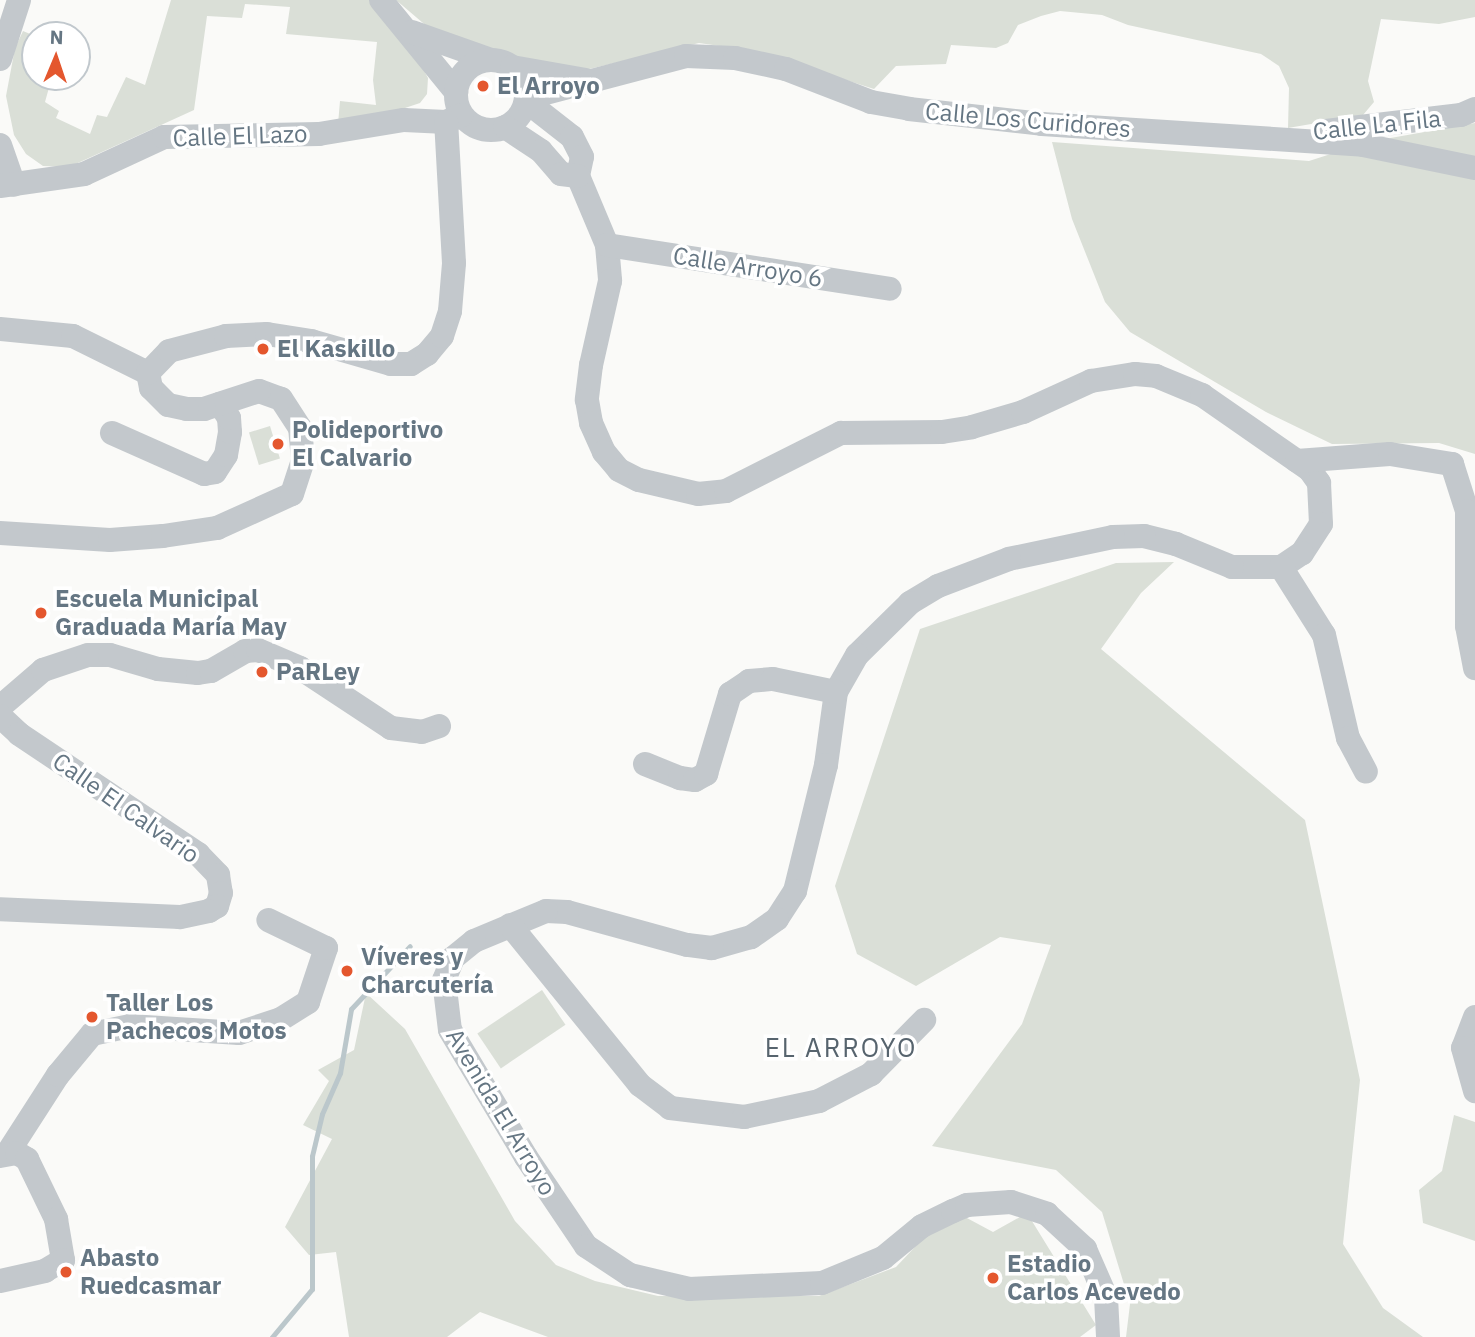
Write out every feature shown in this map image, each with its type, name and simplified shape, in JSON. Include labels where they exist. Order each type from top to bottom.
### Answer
[{"type":"street","points":[[0,59],[19,0]]},
{"type":"street","points":[[148,373],[169,351],[226,336],[267,334],[311,341],[391,364],[411,364],[427,354],[442,337],[450,311],[454,263],[455,106],[471,66],[501,64],[526,86],[526,99],[516,121],[505,127],[482,129],[455,106],[411,32],[381,0]]},
{"type":"street","points":[[411,32],[501,64],[590,80]]},
{"type":"street","name":"Calle Los Curidores","points":[[526,99],[686,56],[736,58],[786,69],[871,102],[908,109],[1042,124],[1277,136],[1363,145],[1475,168]]},
{"type":"street","points":[[526,99],[572,137],[582,157],[578,176],[607,246],[610,281],[587,400],[591,423],[604,452],[619,470],[667,490],[698,494],[726,491],[841,433],[942,432],[972,427],[1000,421],[1091,381],[1135,374],[1156,376],[1202,395],[1297,461],[1319,483],[1321,524],[1302,553],[1281,566],[1324,635],[1348,738],[1367,772]]},
{"type":"street","name":"Calle El Lazo","points":[[7,186],[84,174],[164,137],[319,134],[404,120],[455,106]]},
{"type":"street","name":"Calle La Fila","points":[[1277,136],[1461,115],[1475,109]]},
{"type":"street","points":[[505,127],[541,150],[561,174],[578,176]]},
{"type":"street","points":[[0,145],[7,186]]},
{"type":"street","name":"Calle Arroyo 6","points":[[607,246],[890,289]]},
{"type":"street","points":[[0,329],[73,336],[148,373]]},
{"type":"street","points":[[0,533],[110,541],[217,528],[280,503],[298,485],[303,461],[300,428],[281,399],[259,391],[220,404],[187,409],[168,405],[151,388],[148,373]]},
{"type":"street","points":[[112,433],[204,474],[215,471],[226,455],[230,432],[229,418],[220,404]]},
{"type":"street","points":[[1297,461],[1390,454],[1452,464],[1467,511],[1467,626],[1475,668]]},
{"type":"street","name":"Avenida El Arroyo","points":[[1108,1337],[1106,1297],[1084,1249],[1046,1213],[1011,1202],[953,1210],[922,1226],[883,1258],[822,1283],[689,1289],[630,1275],[604,1260],[569,1225],[450,1030],[444,1010],[444,979],[453,958],[474,941],[546,911],[567,912],[712,948],[751,937],[777,919],[795,891],[811,834],[836,692],[857,655],[909,603],[939,586],[1009,559],[1113,537],[1144,536],[1232,568],[1281,566]]},
{"type":"street","points":[[0,706],[43,670],[88,655],[110,654],[158,669],[198,673],[211,671],[245,651],[258,650],[300,668],[391,728],[422,732],[439,726]]},
{"type":"street","points":[[645,764],[680,778],[695,780],[706,774],[730,694],[749,681],[773,679],[836,692]]},
{"type":"street","name":"Calle El Calvario","points":[[0,716],[19,734],[198,854],[218,876],[221,892],[217,906],[209,911],[180,917],[0,909]]},
{"type":"street","points":[[4,1155],[58,1075],[92,1034],[130,1026],[239,1033],[281,1019],[308,1002],[327,948],[268,920]]},
{"type":"street","points":[[510,925],[640,1085],[670,1108],[744,1117],[819,1101],[871,1074],[925,1020]]},
{"type":"street","points":[[1475,1017],[1463,1048],[1475,1091]]},
{"type":"street","points":[[0,1281],[37,1274],[63,1260],[56,1219],[27,1160],[17,1153],[4,1155]]},
{"type":"shaded area","points":[[171,0],[373,0],[416,56],[428,78],[427,94],[420,103],[338,124],[340,101],[376,105],[373,80],[377,42],[286,34],[290,7],[245,4],[242,18],[207,16],[194,110],[69,167],[43,166],[26,154],[14,135],[6,96],[15,48],[21,35],[21,91],[48,91],[45,102],[59,111],[56,118],[90,134],[97,115],[107,117],[126,77],[145,85]]},
{"type":"shaded area","points":[[396,0],[1475,0],[1475,17],[1439,24],[1381,19],[1368,81],[1374,102],[1363,115],[1288,128],[1289,88],[1279,66],[1261,54],[1128,25],[1102,15],[1060,11],[1018,25],[1008,43],[996,48],[951,45],[946,64],[896,66],[874,89],[755,51],[699,43],[585,70],[533,66],[437,35]]},
{"type":"shaded area","points":[[1475,123],[1475,454],[1439,443],[1332,444],[1266,412],[1130,332],[1105,302],[1072,219],[1052,142],[1309,161],[1368,142]]},
{"type":"shaded area","points":[[270,426],[280,459],[259,465],[249,432]]},
{"type":"shaded area","points":[[1174,562],[1141,593],[1101,649],[1305,820],[1360,1080],[1343,1244],[1383,1308],[1423,1337],[1126,1337],[1130,1304],[1102,1212],[1056,1170],[932,1146],[1022,1024],[1051,945],[1000,937],[916,986],[857,954],[835,886],[920,629],[1116,563]]},
{"type":"shaded area","points":[[542,990],[565,1025],[501,1068],[477,1034]]},
{"type":"shaded area","points":[[366,993],[405,1029],[515,1221],[556,1265],[595,1281],[658,1296],[819,1296],[896,1267],[930,1231],[965,1217],[993,1232],[1027,1213],[1096,1325],[1080,1337],[548,1337],[480,1312],[447,1337],[349,1337],[336,1252],[309,1255],[285,1227],[332,1139],[303,1125],[329,1081],[318,1070],[354,1050]]},
{"type":"shaded area","points":[[1454,1115],[1475,1122],[1475,1241],[1423,1223],[1419,1190],[1442,1171]]},
{"type":"waterway","points":[[272,1337],[312,1289],[312,1156],[322,1114],[340,1073],[351,1009],[410,946]]},
{"type":"place","name":"El Arroyo","points":[[483,86]]},
{"type":"place","name":"El Kaskillo","points":[[263,349]]},
{"type":"place","name":"Polideportivo El Calvario","points":[[278,444]]},
{"type":"place","name":"Escuela Municipal Graduada María May","points":[[41,613]]},
{"type":"place","name":"PaRLey","points":[[262,672]]},
{"type":"place","name":"Víveres y Charcutería","points":[[347,971]]},
{"type":"place","name":"Taller Los Pachecos Motos","points":[[92,1017]]},
{"type":"place","name":"Abasto Ruedcasmar","points":[[66,1272]]},
{"type":"place","name":"Estadio Carlos Acevedo","points":[[993,1278]]},
{"type":"district","name":"EL ARROYO","points":[[841,1048]]}]
